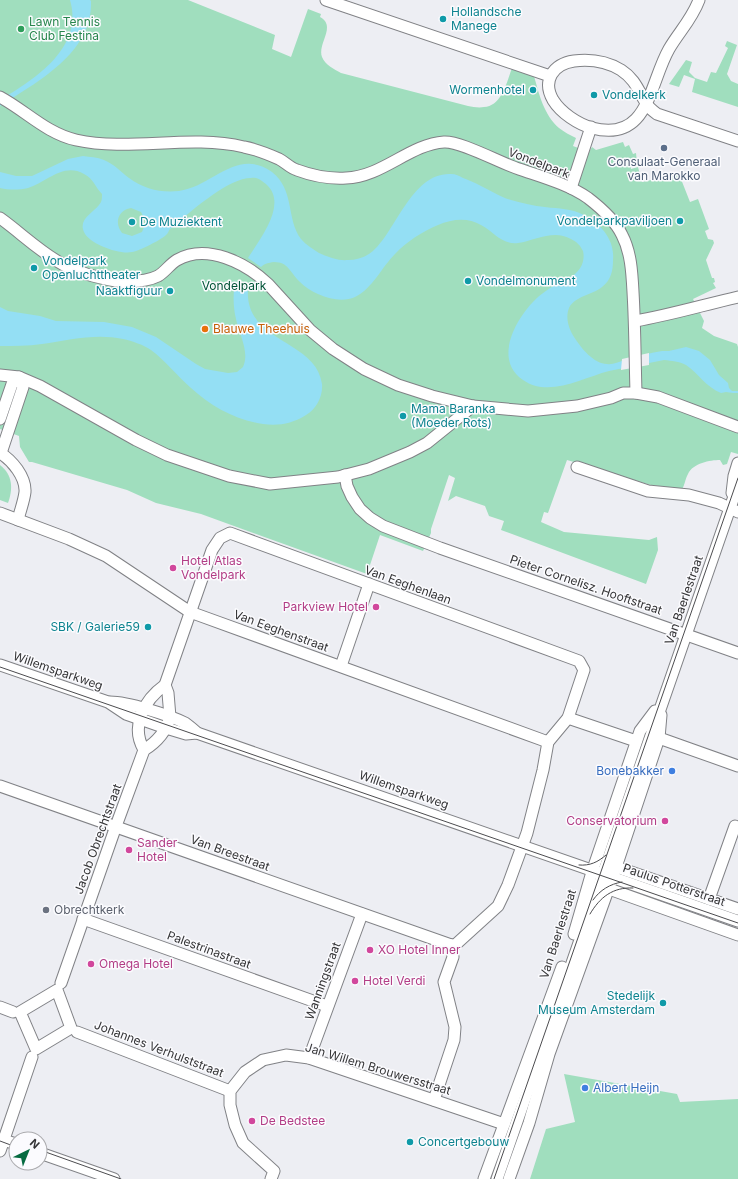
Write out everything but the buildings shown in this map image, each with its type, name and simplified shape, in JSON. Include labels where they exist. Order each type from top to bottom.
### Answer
[{"type":"street","points":[[326,0],[550,76]]},
{"type":"street","points":[[699,0],[695,12],[669,50],[646,105],[639,117],[626,126],[609,130],[591,127],[568,115],[553,101],[549,91],[550,76],[555,69],[567,62],[583,60],[597,61],[610,65],[628,76],[635,84],[646,105],[657,114],[738,141]]},
{"type":"street","name":"Vondelpark","points":[[0,97],[48,130],[76,140],[113,143],[193,141],[217,142],[262,152],[280,159],[295,169],[320,178],[348,178],[368,173],[423,148],[445,142],[467,148],[508,166],[571,188],[598,206],[611,218],[623,236],[631,264],[635,321],[636,393]]},
{"type":"street","name":"Vondelpark","points":[[571,188],[591,127]]},
{"type":"street","points":[[0,218],[48,255],[64,265],[88,274],[116,280],[139,281],[158,276],[174,262],[188,255],[213,255],[231,259],[262,278],[310,330],[333,349],[364,369],[398,385],[432,396],[473,406],[521,411],[577,406],[611,398],[624,393],[636,393],[658,397],[738,427]]},
{"type":"street","points":[[635,321],[664,316],[738,297]]},
{"type":"street","points":[[0,376],[19,377],[40,386],[136,440],[167,455],[229,476],[270,484],[289,483],[345,475],[369,469],[410,452],[433,438],[473,406]]},
{"type":"street","points":[[0,419],[12,384],[19,377]]},
{"type":"street","points":[[18,520],[25,491],[24,484],[15,467],[7,457],[0,453],[23,387],[19,377]]},
{"type":"street","name":"Van Baerlestraat","points":[[734,510],[734,476],[738,463]]},
{"type":"street","points":[[577,467],[648,491],[689,495],[734,510]]},
{"type":"street","name":"Pieter Cornelisz. Hooftstraat","points":[[345,475],[347,486],[360,509],[370,518],[383,526],[738,653]]},
{"type":"street","name":"Van Baerlestraat","points":[[734,510],[738,485]]},
{"type":"street","name":"Van Baerlestraat","points":[[484,1179],[575,932],[600,872],[686,634],[738,498]]},
{"type":"street","name":"Van Eeghenstraat","points":[[0,513],[69,539],[106,556],[190,612],[548,742]]},
{"type":"street","name":"Van Eeghenlaan","points":[[190,612],[212,550],[220,538],[230,534],[579,661],[584,670],[568,718]]},
{"type":"street","points":[[340,666],[368,584]]},
{"type":"street","points":[[165,686],[168,693],[170,718],[166,728],[159,738],[151,746],[144,750],[140,744],[139,737],[141,714],[146,703],[165,686],[190,612]]},
{"type":"street","name":"Willemsparkweg","points":[[0,664],[108,702],[126,714],[141,714],[170,718],[184,723],[197,733],[600,872]]},
{"type":"street","name":"Van Baerlestraat","points":[[509,1179],[529,1123],[549,1054],[615,872],[660,738],[662,701]]},
{"type":"street","name":"Van Baerlestraat","points":[[497,1179],[591,905],[636,742],[640,731],[662,701]]},
{"type":"street","name":"Willemsparkweg","points":[[141,714],[166,728],[186,734],[197,733]]},
{"type":"street","points":[[434,1100],[454,1040],[455,1027],[444,982],[453,957],[451,946],[454,946],[498,906],[508,885],[523,845],[541,777],[548,742],[568,718],[636,742]]},
{"type":"street","points":[[660,738],[738,766]]},
{"type":"street","name":"Jacob Obrechtstraat","points":[[59,986],[144,750]]},
{"type":"street","name":"Van Breestraat","points":[[0,786],[451,946]]},
{"type":"street","points":[[709,899],[735,826]]},
{"type":"street","points":[[591,905],[608,889],[600,872],[615,872]]},
{"type":"street","name":"Paulus Potterstraat","points":[[615,872],[709,899],[738,909]]},
{"type":"street","name":"Paulus Potterstraat","points":[[615,872],[738,921]]},
{"type":"street","name":"Paulus Potterstraat","points":[[608,889],[738,934]]},
{"type":"street","name":"Wanningstraat","points":[[308,1058],[362,914]]},
{"type":"street","name":"Palestrinastraat","points":[[83,919],[327,1006]]},
{"type":"street","points":[[59,986],[71,1028],[36,1049],[20,1012],[59,986]]},
{"type":"street","points":[[13,1012],[59,986]]},
{"type":"street","points":[[1,1143],[32,1057],[77,1032],[59,986]]},
{"type":"street","points":[[0,1007],[13,1012],[32,1057]]},
{"type":"street","name":"Johannes Verhulststraat","points":[[77,1032],[230,1091]]},
{"type":"street","name":"Jan Willem Brouwersstraat","points":[[230,1091],[245,1072],[264,1060],[286,1055],[308,1058],[504,1124]]},
{"type":"street","points":[[230,1091],[230,1105],[234,1125],[244,1143],[272,1175]]},
{"type":"street","points":[[48,1156],[114,1179]]},
{"type":"green space","name":"Vondelpark","points":[[0,0],[188,0],[275,35],[272,49],[291,57],[308,9],[321,14],[320,17],[327,25],[321,52],[323,60],[341,73],[468,106],[484,107],[490,106],[499,98],[506,86],[512,68],[534,76],[549,117],[559,128],[576,138],[573,146],[589,152],[592,147],[596,150],[623,142],[625,147],[629,145],[633,154],[636,153],[637,163],[631,167],[631,169],[638,167],[642,182],[679,174],[690,202],[698,199],[709,229],[705,231],[708,239],[713,240],[714,243],[706,260],[712,278],[714,278],[715,282],[713,283],[716,288],[693,299],[704,321],[702,328],[714,336],[737,344],[738,347],[738,454],[731,452],[727,464],[723,465],[720,460],[716,460],[702,463],[694,467],[690,470],[682,489],[651,485],[567,460],[548,513],[544,512],[541,522],[564,532],[649,540],[657,537],[658,550],[646,584],[501,530],[504,521],[489,516],[485,506],[456,496],[448,501],[455,478],[449,475],[431,533],[423,551],[380,535],[367,574],[201,514],[156,503],[127,490],[29,462],[20,447],[19,436],[0,429]]},
{"type":"green space","points":[[727,41],[737,45],[727,74],[731,81],[738,84],[738,107],[692,92],[695,79],[684,75],[679,87],[669,84],[686,60],[692,62],[689,72],[695,78],[707,82],[711,72],[716,73],[728,48],[725,46]]},
{"type":"green space","points":[[0,465],[7,473],[11,482],[11,493],[8,503],[0,500]]},
{"type":"green space","points":[[564,1074],[677,1094],[680,1102],[738,1099],[738,1179],[530,1179],[546,1129],[575,1122]]},
{"type":"water","points":[[70,0],[91,1],[89,19],[83,36],[73,51],[46,76],[0,106],[0,100],[14,92],[41,72],[63,47],[70,33],[72,17]]},
{"type":"water","points":[[83,156],[101,159],[117,168],[135,182],[159,191],[179,191],[191,188],[236,166],[247,164],[259,165],[272,172],[284,187],[293,223],[301,239],[319,253],[341,260],[358,259],[373,251],[381,242],[415,192],[426,182],[437,176],[451,174],[456,175],[511,200],[541,207],[574,211],[584,215],[596,223],[606,233],[612,246],[613,253],[612,272],[608,281],[598,290],[579,298],[569,308],[568,323],[574,337],[584,350],[597,361],[609,364],[652,353],[686,347],[699,351],[710,360],[719,375],[728,383],[729,388],[732,391],[738,391],[738,393],[721,393],[707,384],[686,365],[664,360],[609,371],[577,382],[555,387],[533,385],[523,380],[514,371],[509,361],[511,338],[516,326],[522,315],[538,297],[552,287],[571,277],[580,269],[584,257],[581,247],[575,241],[565,236],[552,235],[512,243],[503,240],[476,222],[465,220],[449,221],[426,230],[404,245],[390,259],[372,283],[361,293],[348,299],[333,299],[311,291],[297,279],[286,266],[279,262],[265,264],[261,267],[248,258],[270,222],[273,212],[273,193],[267,185],[258,179],[242,179],[222,189],[212,195],[171,228],[161,239],[132,252],[120,252],[105,248],[92,241],[84,232],[83,223],[100,204],[102,194],[92,181],[84,174],[69,170],[28,188],[14,190],[0,188],[0,172],[16,176],[32,176],[68,159]],"holes":[[[131,208],[141,212],[146,222],[142,232],[132,236],[122,233],[118,225],[120,214]]]},
{"type":"water","points":[[235,282],[248,289],[250,307],[257,320],[268,331],[295,348],[317,369],[322,384],[320,398],[316,406],[301,418],[274,425],[253,422],[233,416],[199,395],[151,350],[126,340],[113,337],[93,337],[37,345],[0,346],[0,307],[8,311],[40,316],[56,321],[104,322],[132,327],[156,337],[205,369],[228,373],[237,372],[243,367],[245,361],[245,349],[234,310]]},
{"type":"pier","points":[[649,353],[649,365],[621,370],[622,359]]},
{"type":"tram line","points":[[494,1179],[738,478]]},
{"type":"tram line","points":[[0,667],[738,923]]},
{"type":"tram line","points":[[579,865],[594,863],[606,855]]},
{"type":"tram line","points":[[593,900],[606,888],[613,884],[622,882]]},
{"type":"tram line","points":[[590,914],[598,903],[608,894],[619,889],[633,888]]},
{"type":"tram line","points":[[0,1141],[8,1144]]},
{"type":"tram line","points":[[48,1153],[121,1179]]},
{"type":"place","name":"Hollandsche Manege","points":[[443,19]]},
{"type":"place","name":"Lawn Tennis Club Festina","points":[[21,29]]},
{"type":"place","name":"Wormenhotel","points":[[533,90]]},
{"type":"place","name":"Vondelkerk","points":[[594,95]]},
{"type":"place","name":"Consulaat-Generaal van Marokko","points":[[664,148]]},
{"type":"place","name":"Vondelparkpaviljoen","points":[[680,221]]},
{"type":"place","name":"De Muziektent","points":[[132,222]]},
{"type":"place","name":"Vondelpark Openluchttheater","points":[[34,268]]},
{"type":"place","name":"Vondelmonument","points":[[468,281]]},
{"type":"place","name":"Naaktfiguur","points":[[170,291]]},
{"type":"place","name":"Blauwe Theehuis","points":[[205,329]]},
{"type":"place","name":"Mama Baranka (Moeder Rots)","points":[[403,416]]},
{"type":"place","name":"Hotel Atlas Vondelpark","points":[[173,568]]},
{"type":"place","name":"Parkview Hotel","points":[[376,607]]},
{"type":"place","name":"SBK / Galerie59","points":[[148,627]]},
{"type":"place","name":"Bonebakker","points":[[672,771]]},
{"type":"place","name":"Conservatorium","points":[[665,821]]},
{"type":"place","name":"Sander Hotel","points":[[129,850]]},
{"type":"place","name":"Obrechtkerk","points":[[46,910]]},
{"type":"place","name":"XO Hotel Inner","points":[[370,950]]},
{"type":"place","name":"Omega Hotel","points":[[91,964]]},
{"type":"place","name":"Hotel Verdi","points":[[355,981]]},
{"type":"place","name":"Stedelijk Museum Amsterdam","points":[[663,1003]]},
{"type":"place","name":"Albert Heijn","points":[[585,1088]]},
{"type":"place","name":"De Bedstee","points":[[252,1121]]},
{"type":"place","name":"Concertgebouw","points":[[410,1142]]}]
